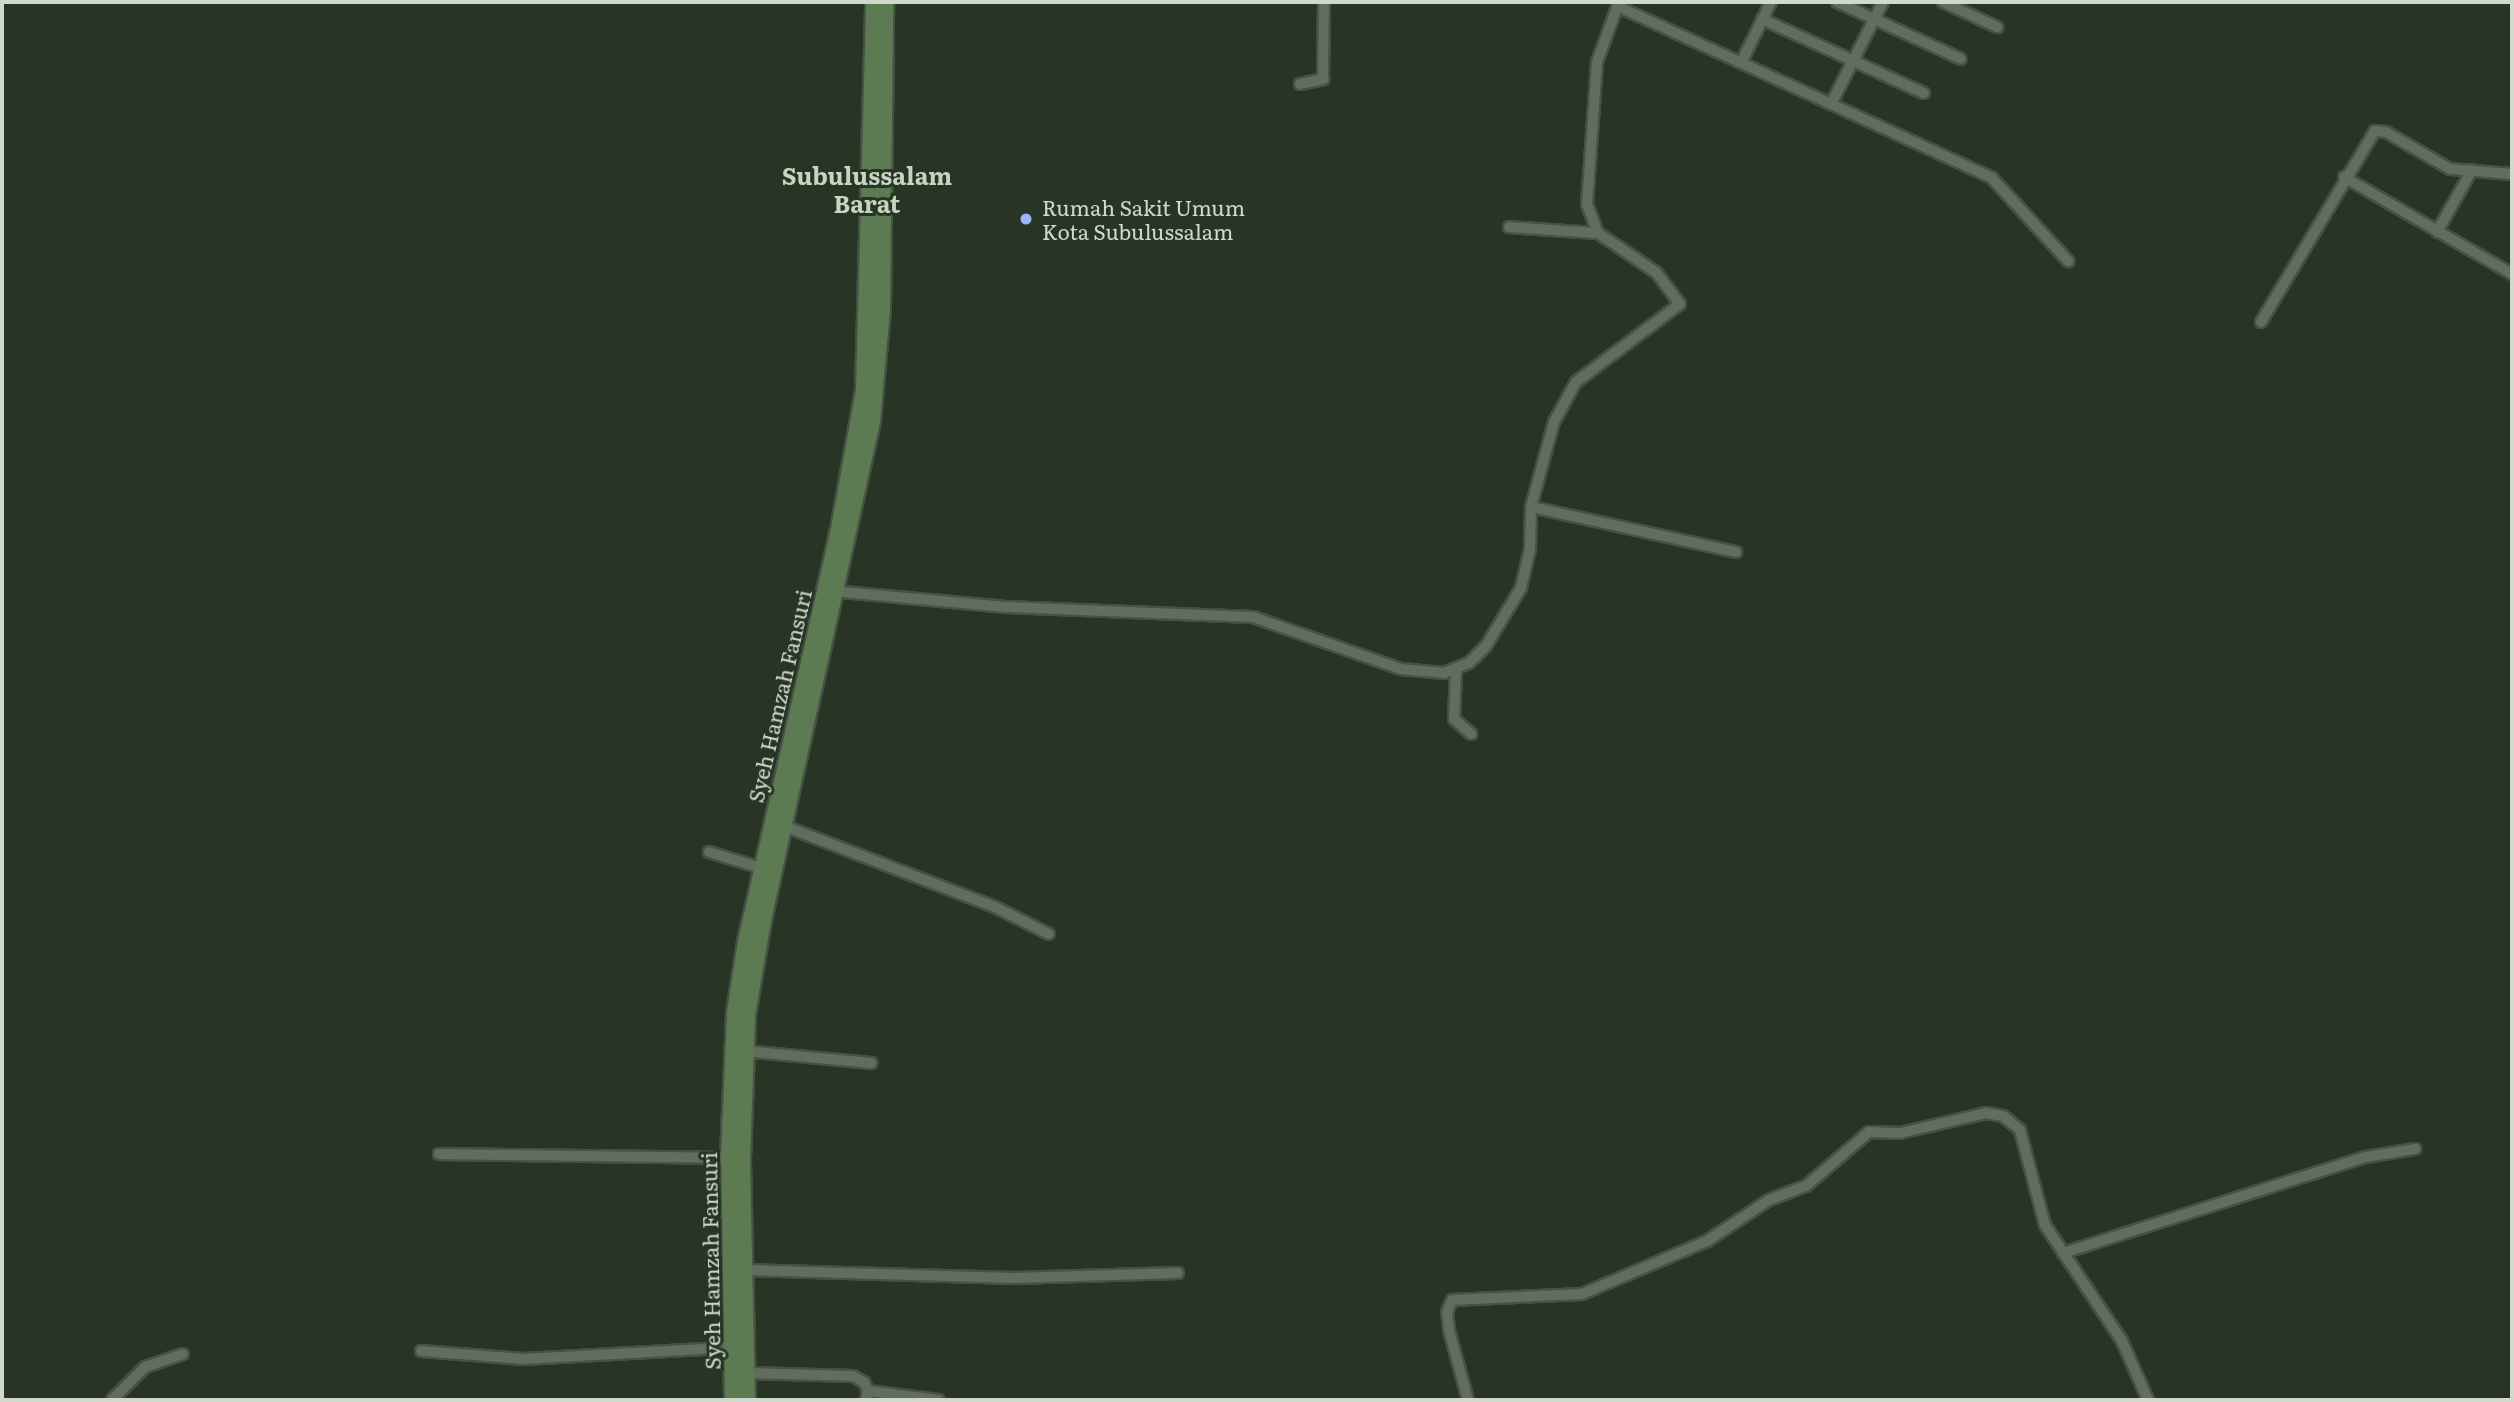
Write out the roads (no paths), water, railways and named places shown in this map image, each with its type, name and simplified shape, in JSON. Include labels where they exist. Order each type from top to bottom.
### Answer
[{"type":"main road","name":"Syeh Hamzah Fansuri","points":[[874,2],[874,348]]},
{"type":"main road","name":"Syeh Hamzah Fansuri","points":[[733,1400],[745,1270],[735,1013],[761,868],[872,421],[885,2]]},
{"type":"main road","name":"Syeh Hamzah Fansuri","points":[[747,1400],[747,1373],[739,1347],[729,1158],[737,1079],[744,1051],[763,920],[831,591]]},
{"type":"street","points":[[1300,84],[1323,79],[1324,2]]},
{"type":"street","points":[[1742,61],[1771,2]]},
{"type":"street","points":[[1837,2],[1961,59]]},
{"type":"street","points":[[1831,104],[1883,2]]},
{"type":"street","points":[[1943,2],[1997,27]]},
{"type":"street","points":[[1598,233],[1586,193],[1588,135],[1597,62],[1618,4],[1992,178],[2067,261]]},
{"type":"street","points":[[1762,19],[1924,93]]},
{"type":"street","points":[[2261,323],[2372,133],[2380,130],[2430,161],[2472,170],[2512,174]]},
{"type":"street","points":[[2437,232],[2472,170]]},
{"type":"street","points":[[2344,177],[2512,274]]},
{"type":"street","points":[[831,591],[1006,607],[1253,617],[1401,669],[1456,670],[1486,646],[1521,588],[1530,550],[1531,507],[1554,422],[1576,382],[1680,304],[1657,273],[1598,233],[1509,227]]},
{"type":"street","points":[[1531,507],[1736,552]]},
{"type":"street","points":[[1456,670],[1454,719],[1471,734]]},
{"type":"street","points":[[784,826],[995,907],[1049,933]]},
{"type":"street","points":[[709,852],[761,868]]},
{"type":"street","points":[[744,1051],[871,1063]]},
{"type":"street","points":[[1468,1400],[1449,1330],[1447,1312],[1452,1300],[1563,1298],[1595,1289],[1707,1241],[1769,1200],[1815,1181],[1869,1132],[1900,1133],[1977,1115],[2003,1116],[2025,1140],[2039,1212],[2122,1341],[2148,1400]]},
{"type":"street","points":[[2063,1253],[2366,1157],[2415,1149]]},
{"type":"street","points":[[439,1154],[729,1158]]},
{"type":"street","points":[[745,1270],[1013,1278],[1178,1273]]},
{"type":"street","points":[[421,1351],[524,1359],[739,1347]]},
{"type":"street","points":[[112,1400],[145,1367],[183,1354]]},
{"type":"street","points":[[747,1373],[853,1376],[867,1396],[938,1400]]},
{"type":"place","name":"Rumah Sakit Umum Kota Subulussalam","points":[[1026,219]]},
{"type":"district","name":"Subulussalam Barat","points":[[867,189]]}]
